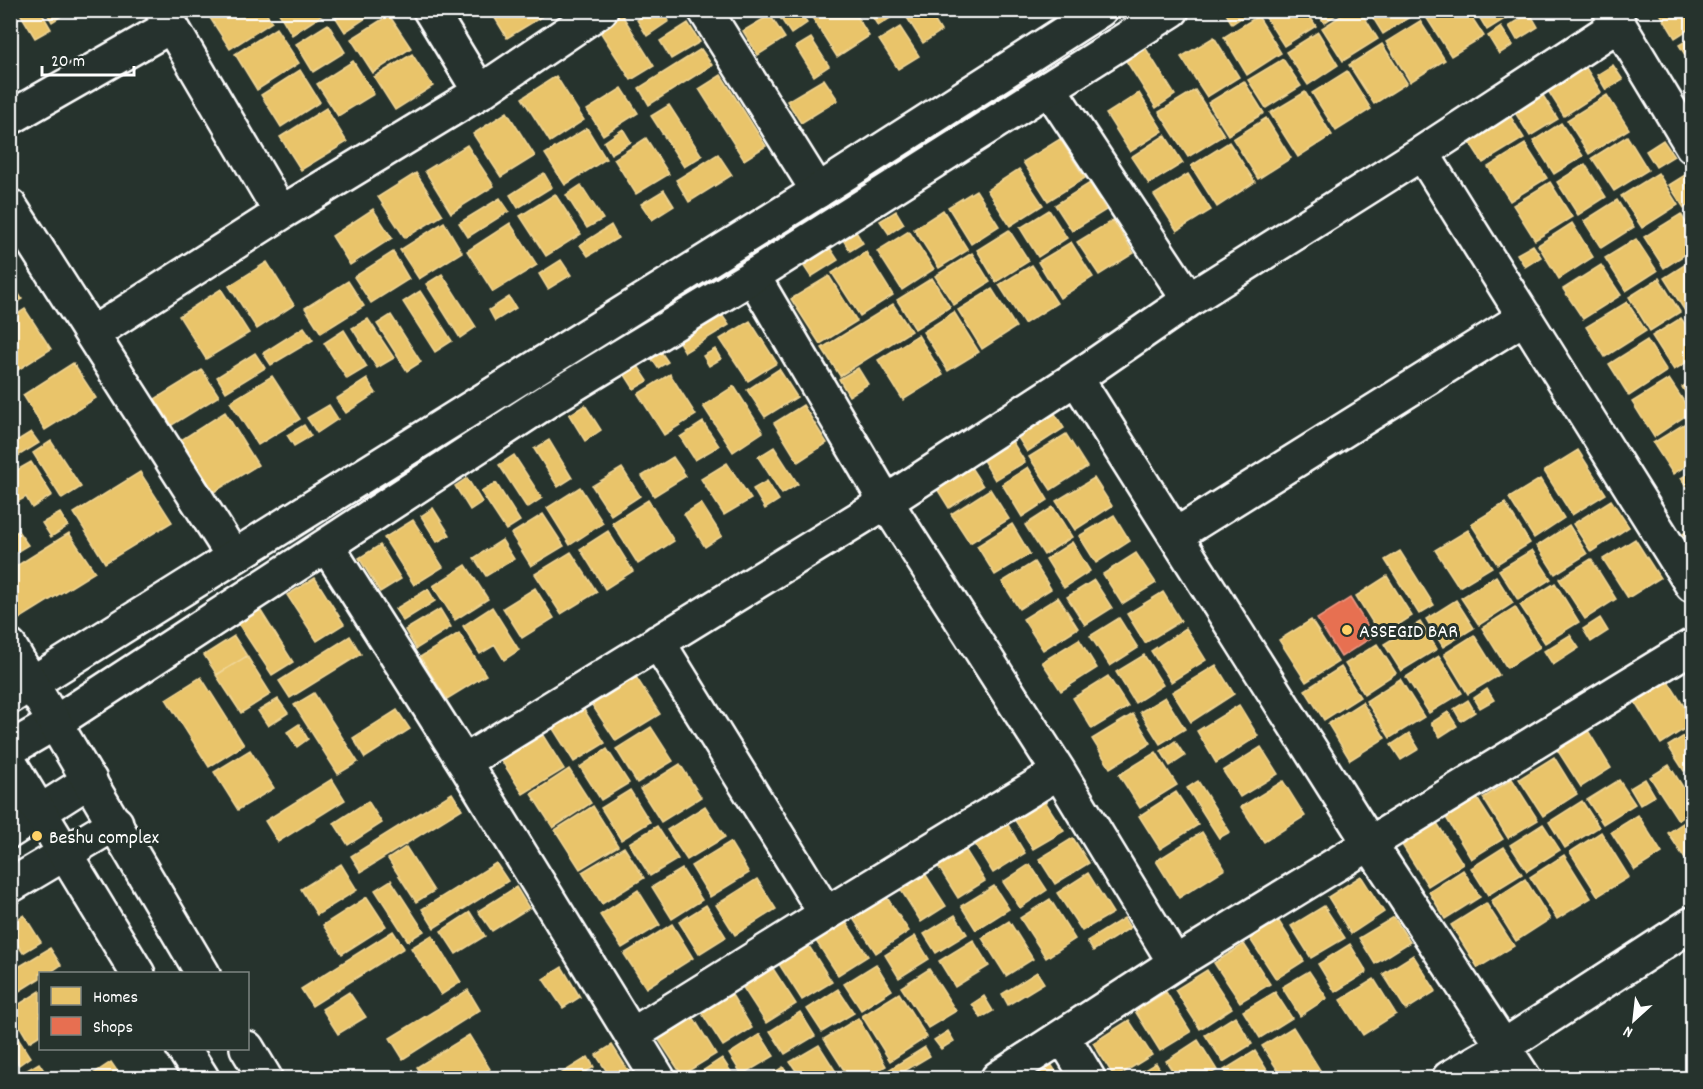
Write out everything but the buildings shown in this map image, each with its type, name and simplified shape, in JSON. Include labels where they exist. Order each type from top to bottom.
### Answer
[{"type":"street","points":[[430,10],[480,92]]},
{"type":"street","points":[[92,334],[281,213],[480,92],[601,10]]},
{"type":"street","points":[[705,10],[818,191]]},
{"type":"street","points":[[22,691],[233,556],[818,191],[1100,10]]},
{"type":"street","points":[[10,749],[56,722],[550,399],[753,276],[1172,10]]},
{"type":"street","points":[[464,762],[886,502],[1076,378],[1189,300],[1422,153],[1615,17],[1692,146]]},
{"type":"street","points":[[10,118],[166,18],[281,213]]},
{"type":"street","points":[[1049,88],[1189,300]]},
{"type":"street","points":[[1422,153],[1692,585]]},
{"type":"street","points":[[10,206],[233,556]]},
{"type":"street","points":[[753,276],[886,502],[1059,772],[1175,963]]},
{"type":"street","points":[[1176,535],[1525,317]]},
{"type":"street","points":[[1076,378],[1370,844],[1524,1078]]},
{"type":"street","points":[[327,546],[464,762],[658,1078]]},
{"type":"street","points":[[658,642],[826,914]]},
{"type":"street","points":[[998,1078],[1064,1038],[1175,963],[1692,646]]},
{"type":"street","points":[[10,647],[22,691],[56,722],[202,972]]},
{"type":"street","points":[[10,764],[137,972]]},
{"type":"street","points":[[632,1035],[1059,772]]},
{"type":"street","points":[[10,831],[90,780]]},
{"type":"street","points":[[10,886],[116,824]]},
{"type":"street","points":[[1449,1078],[1504,1046],[1692,924]]},
{"type":"street","points":[[1064,1038],[1088,1078]]},
{"type":"street","points":[[184,1050],[202,1078]]},
{"type":"street","points":[[248,1050],[265,1078]]},
{"type":"place","name":"ASSEGID BAR","points":[[1347,630]]},
{"type":"place","name":"Beshu complex","points":[[37,836]]}]
